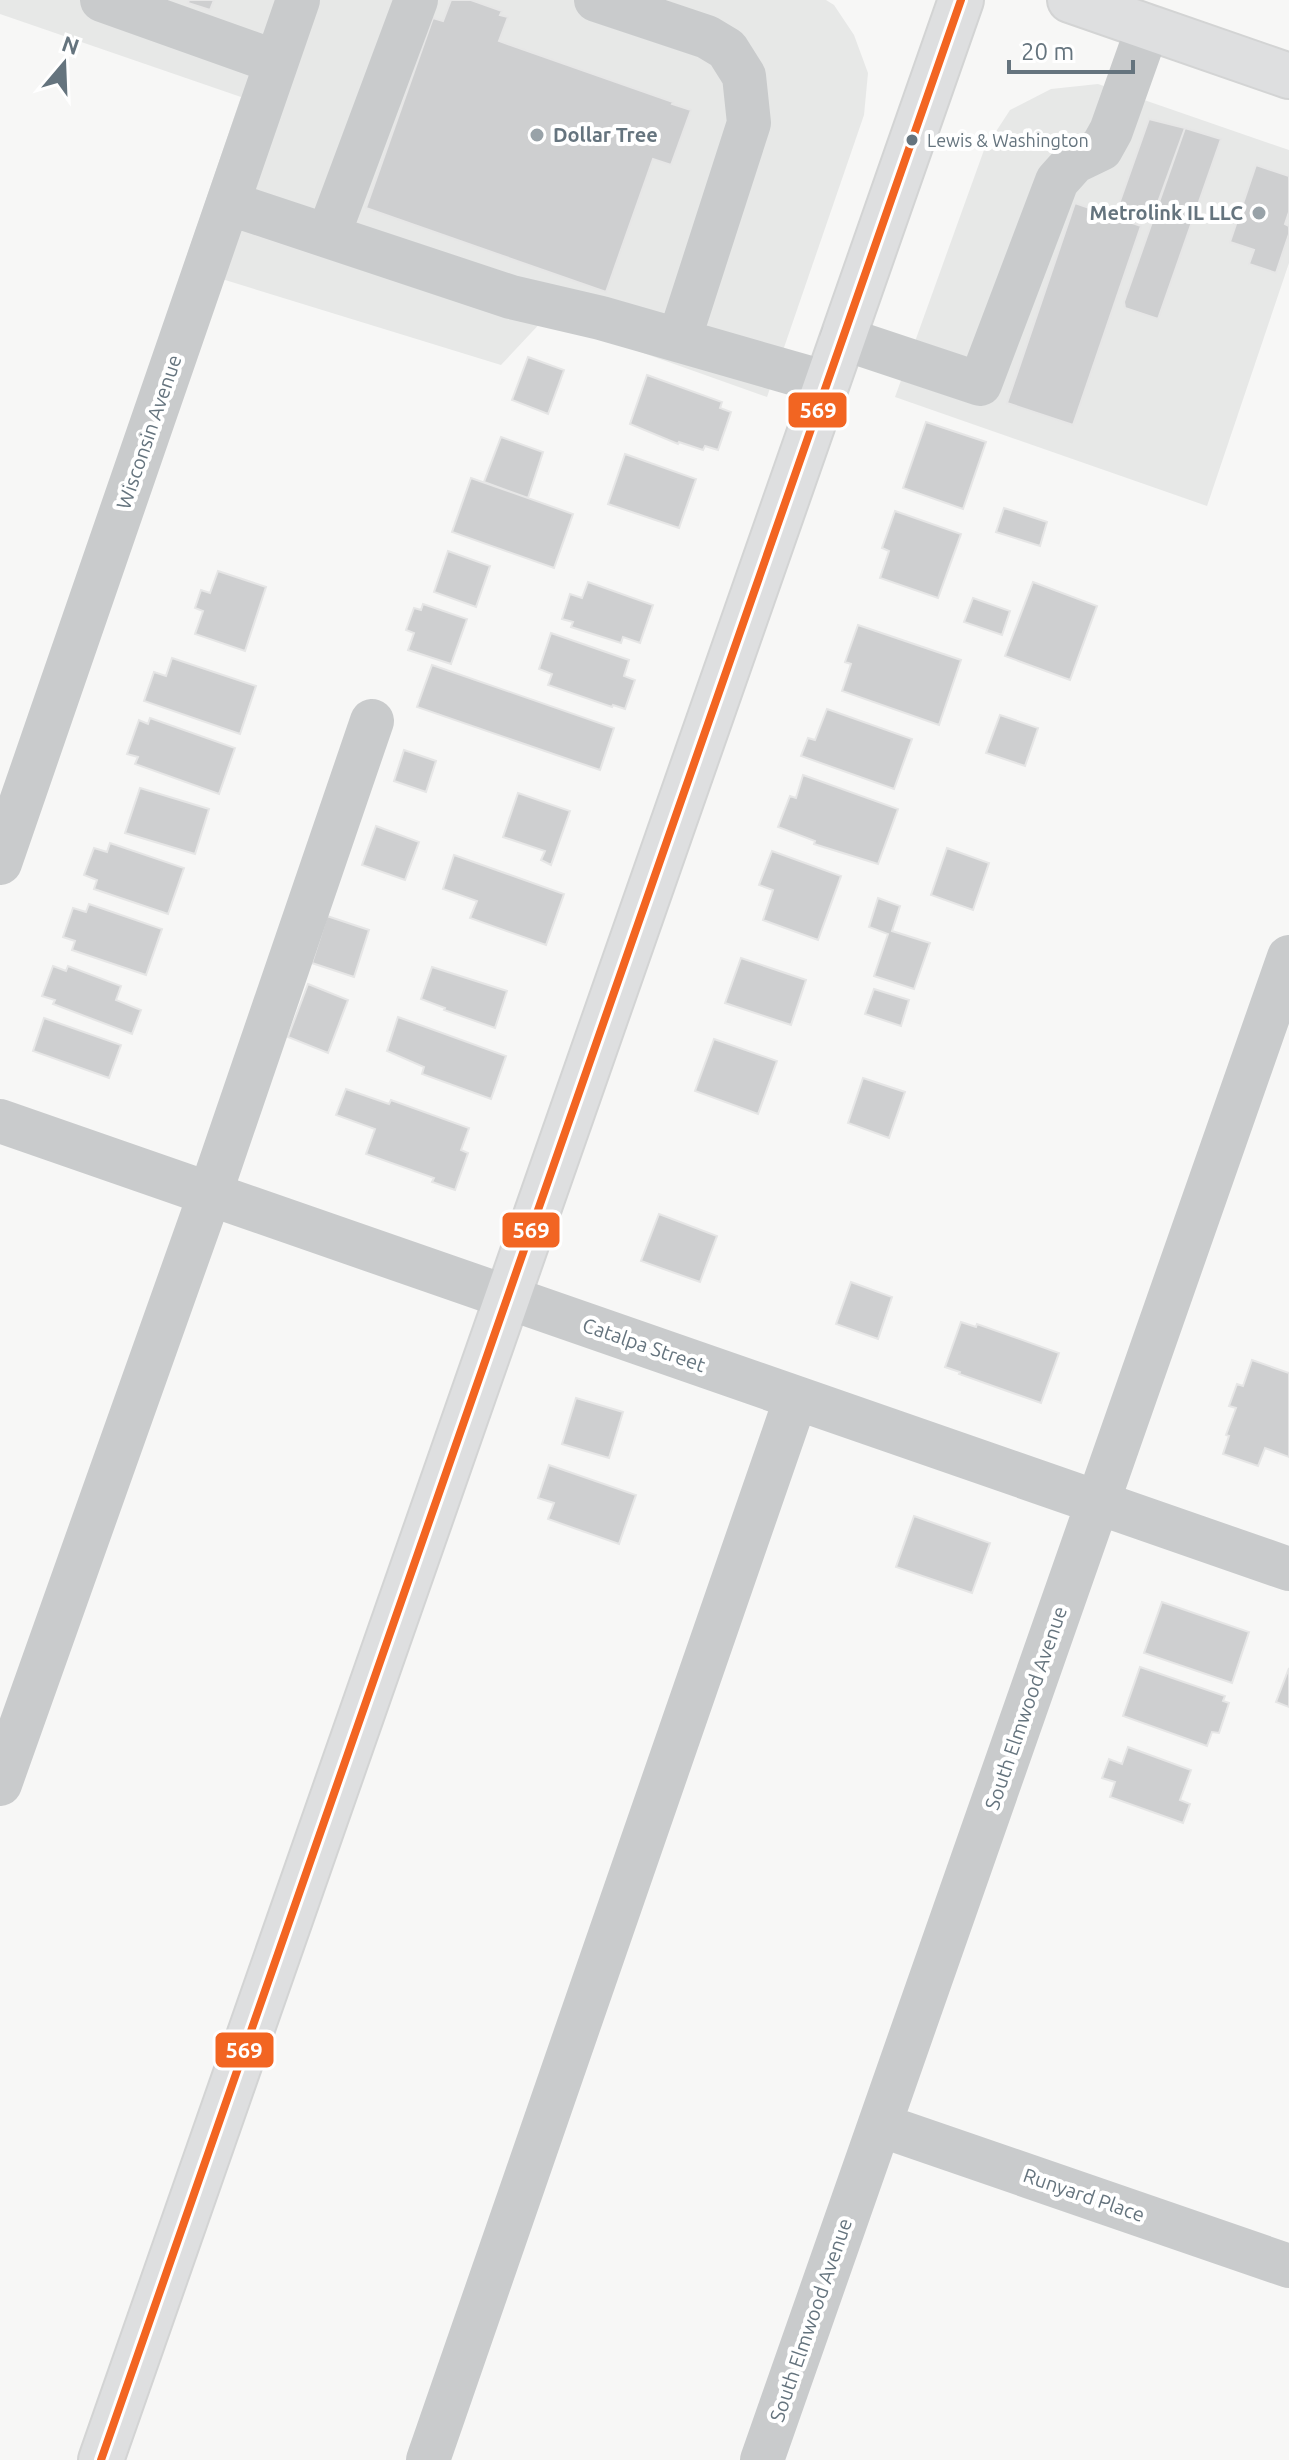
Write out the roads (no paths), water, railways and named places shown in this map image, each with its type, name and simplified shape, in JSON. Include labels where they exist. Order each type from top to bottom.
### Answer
[{"type":"main road","points":[[101,2460],[961,0]]},
{"type":"main road","points":[[1070,0],[1289,76]]},
{"type":"street","points":[[102,0],[276,62]]},
{"type":"street","name":"Wisconsin Avenue","points":[[0,863],[298,0]]},
{"type":"street","points":[[328,236],[416,0]]},
{"type":"street","points":[[596,0],[707,37],[727,49],[744,76],[749,123],[679,340]]},
{"type":"street","points":[[842,338],[980,384],[1057,181],[1074,162],[1101,149],[1111,131],[1148,27]]},
{"type":"street","points":[[228,203],[511,297],[601,318],[827,383]]},
{"type":"street","points":[[0,1784],[210,1194],[372,721]]},
{"type":"street","name":"South Elmwood Avenue","points":[[762,2460],[1289,957]]},
{"type":"street","name":"Catalpa Street","points":[[0,1121],[1289,1569]]},
{"type":"street","points":[[428,2460],[796,1398]]},
{"type":"street","name":"Runyard Place","points":[[880,2125],[1289,2266]]},
{"type":"place","name":"Dollar Tree","points":[[537,135]]},
{"type":"place","name":"Lewis & Washington","points":[[912,140]]},
{"type":"place","name":"Metrolink IL LLC","points":[[1259,213]]}]
